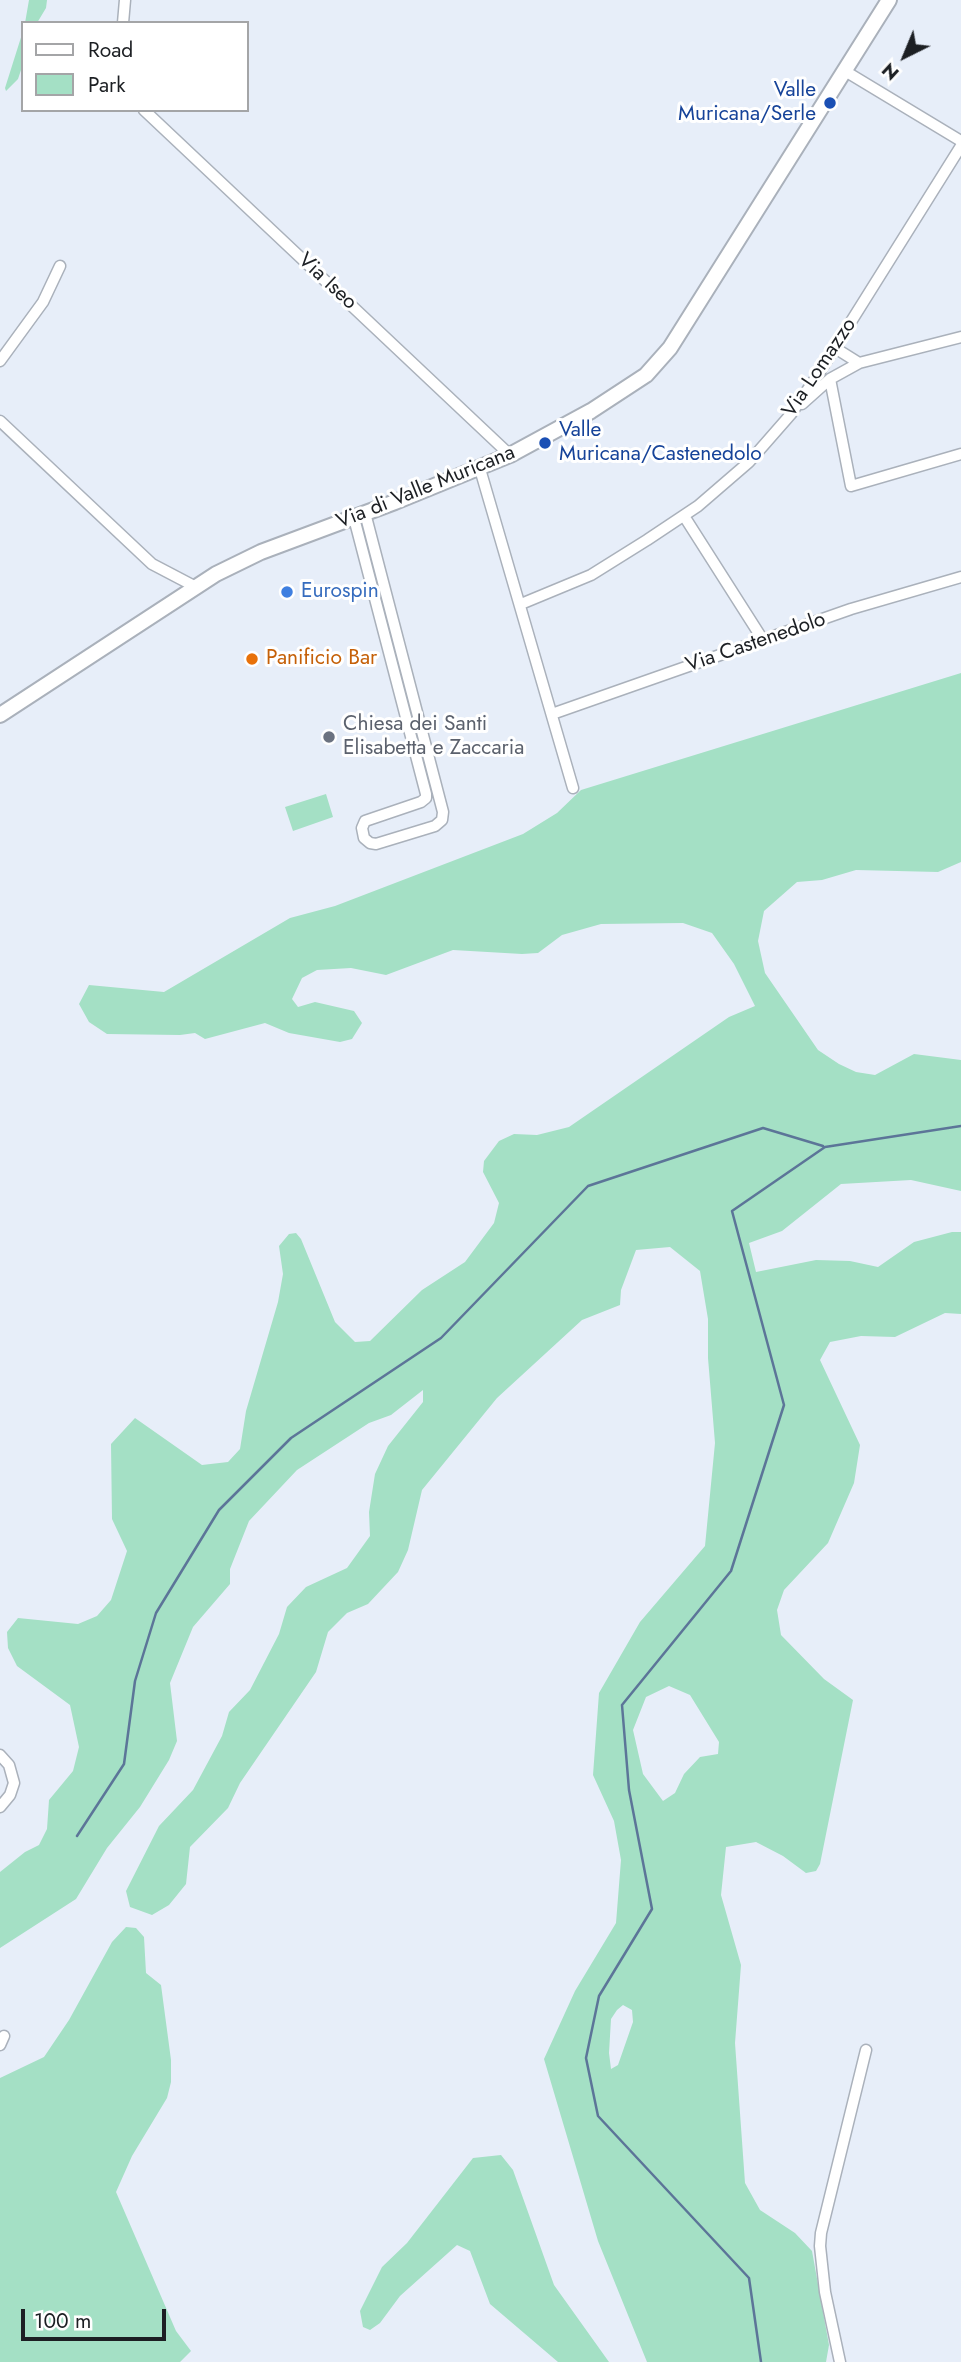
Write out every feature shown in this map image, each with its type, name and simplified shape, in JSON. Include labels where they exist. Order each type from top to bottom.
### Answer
[{"type":"street","points":[[124,21],[125,0]]},
{"type":"street","name":"Via di Valle Muricana","points":[[0,715],[194,586],[261,552],[480,469],[510,455],[603,403],[646,374],[662,358],[889,0]]},
{"type":"street","points":[[845,71],[961,144]]},
{"type":"street","name":"Via Iseo","points":[[146,112],[510,455]]},
{"type":"street","name":"Via Lomazzo","points":[[521,604],[591,575],[698,506],[749,462],[791,414],[835,348],[961,144]]},
{"type":"street","points":[[0,361],[43,302],[60,266]]},
{"type":"street","points":[[791,414],[830,379],[859,363],[961,337]]},
{"type":"street","points":[[835,348],[859,363]]},
{"type":"street","points":[[830,379],[851,486],[961,454]]},
{"type":"street","points":[[0,421],[152,564],[194,586]]},
{"type":"street","points":[[480,469],[573,788]]},
{"type":"street","points":[[359,516],[443,812],[442,820],[435,826],[376,845],[370,844],[364,838],[362,828],[365,821],[421,802],[426,796],[359,516]]},
{"type":"street","points":[[684,516],[763,640]]},
{"type":"street","name":"Via Castenedolo","points":[[552,714],[851,609],[961,577]]},
{"type":"street","points":[[0,1755],[9,1765],[14,1783],[10,1795],[0,1807]]},
{"type":"street","points":[[840,2362],[820,2259],[821,2232],[866,2050]]},
{"type":"green space","points":[[29,0],[47,0],[46,8],[38,21],[25,21]]},
{"type":"green space","points":[[21,37],[21,70],[18,79],[6,91]]},
{"type":"green space","points":[[961,673],[961,862],[938,872],[856,870],[822,880],[797,882],[764,911],[758,941],[765,973],[818,1050],[839,1064],[856,1072],[875,1075],[914,1054],[961,1060],[961,1191],[911,1180],[841,1184],[782,1231],[749,1243],[756,1272],[816,1260],[850,1261],[878,1267],[914,1242],[961,1232],[961,1314],[945,1313],[895,1337],[861,1336],[830,1342],[820,1360],[860,1445],[854,1483],[828,1543],[784,1590],[777,1610],[781,1635],[824,1679],[853,1700],[820,1864],[816,1871],[806,1873],[783,1856],[756,1842],[726,1847],[721,1895],[741,1965],[735,2043],[745,2183],[760,2210],[795,2233],[812,2251],[829,2345],[826,2362],[647,2362],[598,2241],[544,2059],[575,1991],[616,1923],[621,1860],[614,1821],[593,1775],[599,1693],[640,1622],[705,1546],[715,1443],[708,1358],[708,1319],[700,1271],[670,1247],[636,1250],[621,1290],[620,1305],[582,1320],[497,1398],[422,1490],[408,1550],[398,1572],[368,1604],[347,1613],[328,1632],[316,1672],[240,1783],[228,1808],[190,1847],[186,1884],[169,1905],[152,1915],[130,1907],[126,1891],[159,1826],[193,1790],[222,1736],[229,1712],[250,1690],[279,1634],[287,1607],[306,1587],[347,1568],[370,1536],[369,1512],[375,1474],[388,1446],[423,1402],[423,1390],[391,1415],[369,1423],[297,1470],[249,1521],[230,1569],[230,1584],[193,1627],[170,1683],[177,1741],[169,1760],[140,1807],[107,1848],[76,1899],[0,1948],[0,1872],[25,1852],[39,1845],[47,1829],[49,1800],[73,1771],[79,1747],[70,1705],[17,1666],[8,1648],[7,1632],[18,1618],[78,1624],[97,1616],[111,1600],[127,1551],[112,1519],[111,1444],[135,1418],[202,1465],[228,1462],[240,1449],[246,1411],[278,1302],[283,1274],[279,1246],[289,1234],[296,1233],[301,1239],[335,1322],[355,1342],[370,1341],[422,1290],[465,1262],[494,1223],[499,1203],[483,1172],[484,1161],[499,1141],[514,1134],[537,1135],[569,1127],[729,1017],[755,1006],[734,964],[712,933],[683,923],[601,924],[562,935],[538,953],[453,950],[386,975],[351,968],[317,970],[302,978],[292,999],[298,1007],[315,1002],[354,1011],[362,1023],[352,1039],[340,1042],[289,1033],[265,1023],[205,1039],[195,1033],[107,1034],[89,1022],[79,1004],[89,985],[164,992],[290,918],[335,906],[523,834],[557,813],[581,790]],"holes":[[[669,1686],[690,1695],[719,1742],[718,1754],[700,1757],[684,1774],[675,1793],[663,1801],[643,1774],[633,1730],[646,1697]],[[623,2005],[632,2010],[633,2022],[618,2065],[611,2069],[611,2019]]]},
{"type":"green space","points":[[326,794],[333,817],[293,831],[285,807]]},
{"type":"green space","points":[[126,1927],[136,1928],[144,1937],[146,1973],[161,1985],[171,2060],[171,2082],[167,2098],[132,2156],[116,2192],[176,2331],[191,2351],[180,2362],[0,2362],[0,2078],[44,2057],[69,2020],[112,1942]]},
{"type":"green space","points":[[501,2155],[513,2170],[554,2285],[609,2362],[558,2362],[490,2304],[470,2251],[457,2245],[400,2296],[380,2323],[370,2330],[363,2327],[360,2311],[382,2267],[407,2243],[473,2158]]},
{"type":"waterway","points":[[761,2362],[749,2278],[598,2116],[586,2058],[599,1996],[652,1909],[629,1790],[622,1705],[731,1571],[784,1405],[732,1211],[825,1147],[961,1126]]},
{"type":"waterway","points":[[77,1836],[124,1764],[135,1681],[156,1613],[219,1510],[291,1438],[441,1338],[588,1186],[763,1128],[823,1146]]},
{"type":"place","name":"Valle Muricana/Serle","points":[[830,103]]},
{"type":"place","name":"Valle Muricana/Castenedolo","points":[[545,443]]},
{"type":"place","name":"Eurospin","points":[[287,592]]},
{"type":"place","name":"Panificio Bar","points":[[252,659]]},
{"type":"place","name":"Chiesa dei Santi Elisabetta e Zaccaria","points":[[329,737]]}]
